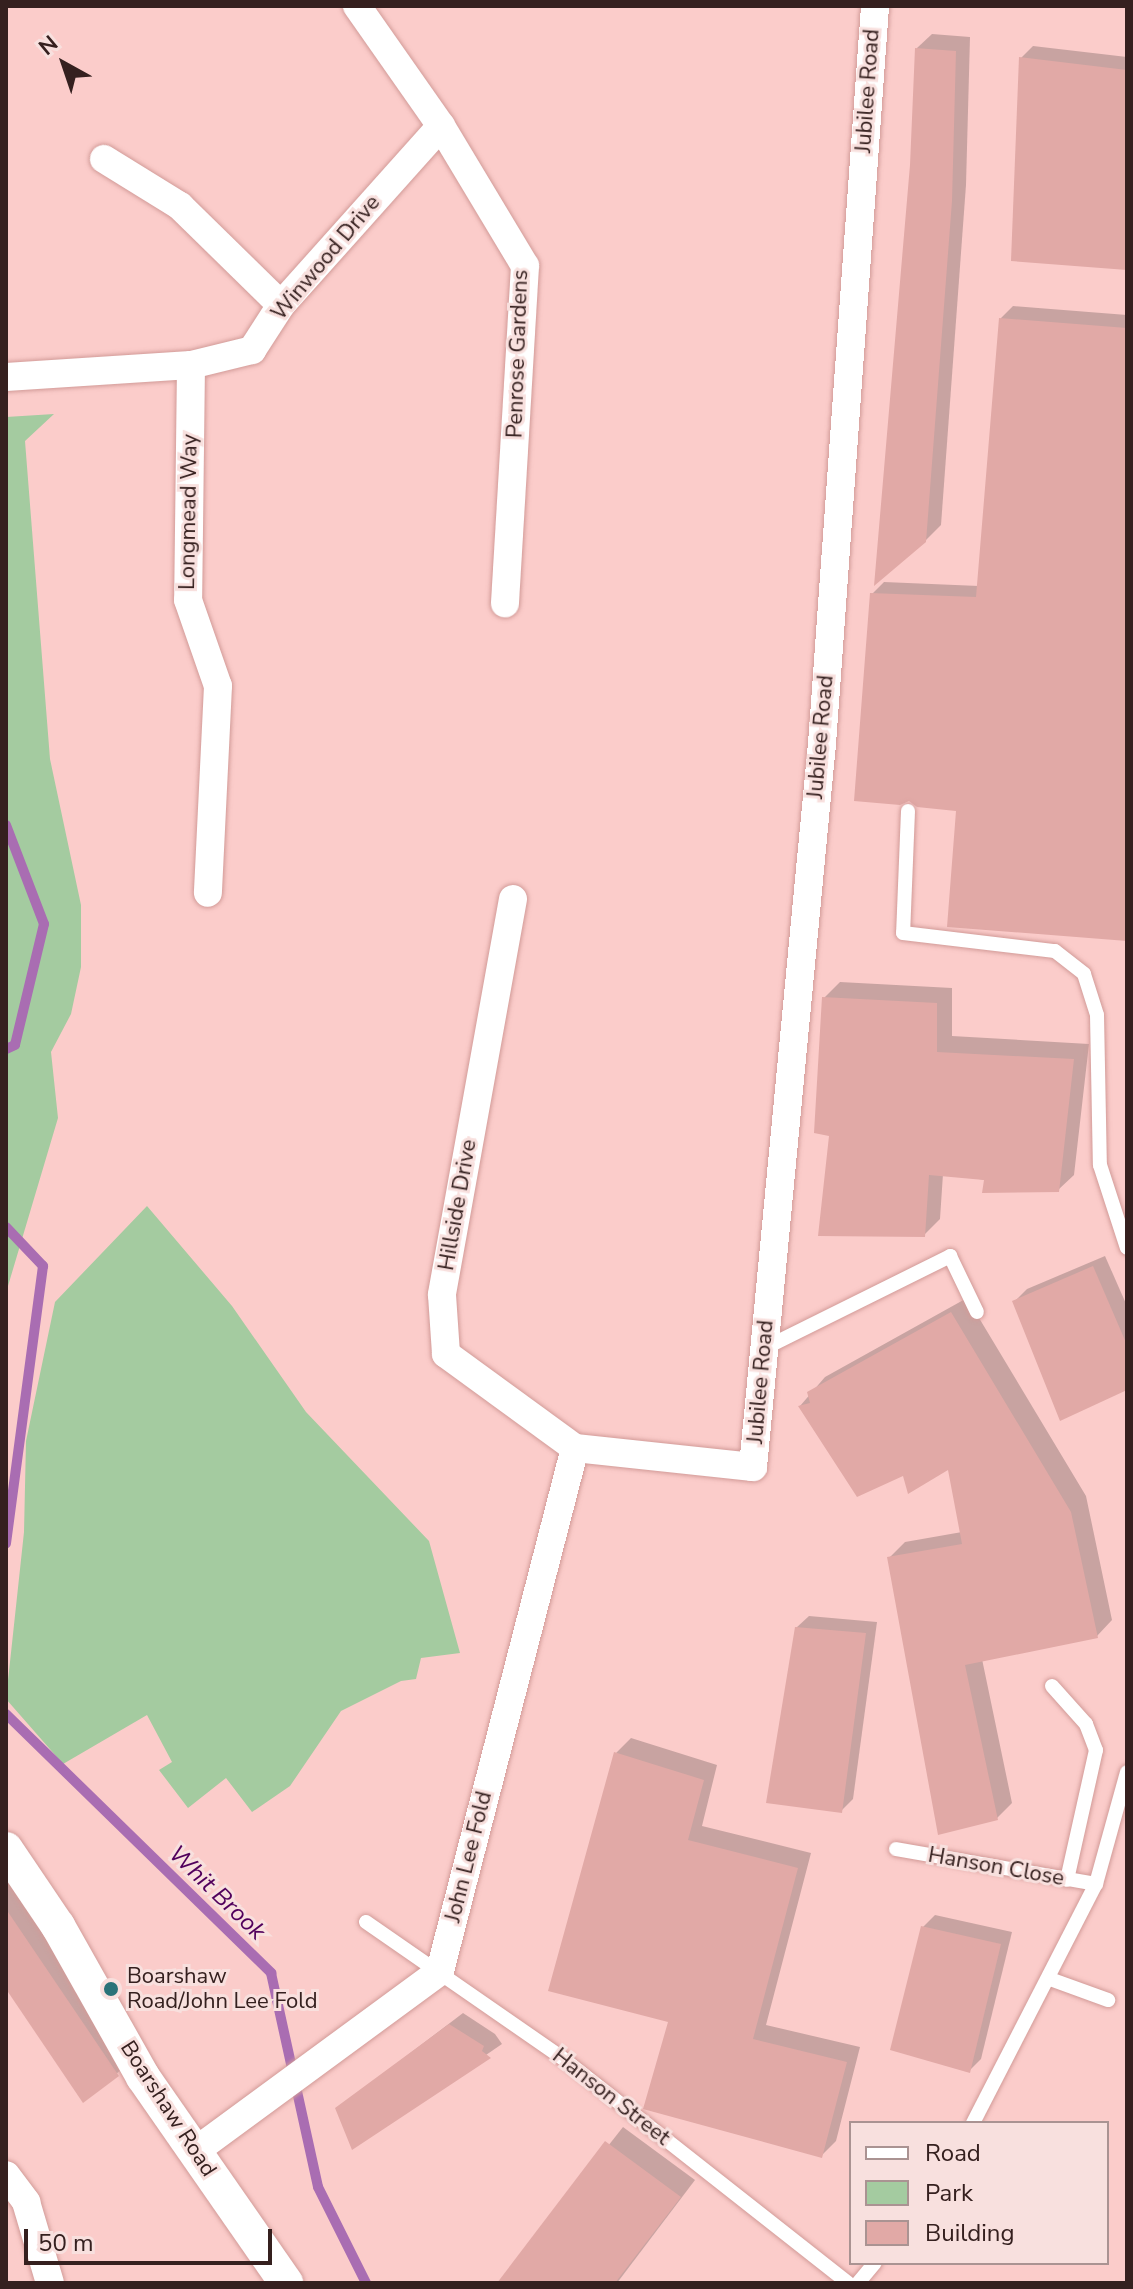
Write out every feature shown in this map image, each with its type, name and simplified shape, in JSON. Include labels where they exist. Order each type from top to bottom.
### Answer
[{"type":"street","name":"Penrose Gardens","points":[[357,6],[441,126],[525,266],[505,603]]},
{"type":"street","name":"Jubilee Road","points":[[575,1448],[753,1467],[822,744],[875,6]]},
{"type":"street","name":"Winwood Drive","points":[[6,377],[191,365],[252,350],[281,305],[441,126]]},
{"type":"street","points":[[104,159],[180,206],[281,305]]},
{"type":"street","name":"Longmead Way","points":[[191,365],[188,600],[218,686],[208,893]]},
{"type":"street","name":"Hillside Drive","points":[[513,899],[442,1295],[446,1354],[575,1448]]},
{"type":"street","name":"John Lee Fold","points":[[440,1971],[575,1448]]},
{"type":"street","name":"Boarshaw Road","points":[[6,1849],[58,1926],[143,2077],[286,2283]]},
{"type":"street","points":[[194,2152],[440,1971]]},
{"type":"street","points":[[6,2175],[26,2202],[50,2283]]},
{"type":"lane","points":[[908,811],[903,933],[1055,951],[1084,974],[1097,1015],[1100,1165],[1127,1248]]},
{"type":"lane","points":[[765,1348],[950,1256],[977,1312]]},
{"type":"lane","points":[[1052,1686],[1086,1724],[1096,1750],[1067,1880]]},
{"type":"lane","name":"Hanson Close","points":[[974,2121],[1050,1979],[1096,1884],[1127,1772]]},
{"type":"lane","name":"Hanson Close","points":[[896,1849],[1096,1884]]},
{"type":"lane","name":"Hanson Street","points":[[366,1922],[561,2057],[848,2283]]},
{"type":"lane","points":[[1050,1979],[1108,2000]]},
{"type":"lane","points":[[858,2283],[873,2265]]},
{"type":"green space","points":[[54,414],[25,441],[50,759],[81,905],[81,967],[71,1014],[51,1052],[58,1118],[8,1286],[6,417]]},
{"type":"green space","points":[[147,1206],[232,1306],[306,1412],[429,1541],[460,1653],[421,1658],[416,1679],[401,1681],[341,1711],[290,1786],[252,1812],[226,1778],[188,1808],[159,1770],[172,1762],[147,1715],[63,1764],[6,1699],[24,1532],[26,1441],[55,1302]]},
{"type":"building","points":[[915,48],[956,51],[952,201],[926,542],[874,586],[910,165]]},
{"type":"building","points":[[1019,57],[1127,70],[1127,270],[1011,261]]},
{"type":"building","points":[[999,318],[1127,328],[1127,941],[947,927],[956,811],[917,807],[909,801],[900,805],[854,801],[870,593],[976,597]]},
{"type":"building","points":[[822,997],[937,1003],[937,1052],[1074,1059],[1059,1192],[982,1193],[984,1180],[929,1175],[925,1237],[818,1236],[829,1136],[814,1133]]},
{"type":"building","points":[[1093,1266],[1127,1345],[1127,1390],[1060,1421],[1012,1301]]},
{"type":"building","points":[[951,1312],[1071,1512],[1098,1638],[965,1665],[998,1820],[938,1835],[887,1557],[962,1544],[948,1470],[908,1494],[903,1476],[857,1497],[798,1406],[810,1403],[807,1392]]},
{"type":"building","points":[[795,1627],[866,1633],[842,1813],[766,1803]]},
{"type":"building","points":[[614,1752],[704,1780],[688,1840],[798,1868],[753,2039],[847,2062],[822,2158],[643,2109],[668,2022],[548,1991]]},
{"type":"building","points":[[6,1909],[119,2076],[83,2103],[6,1989]]},
{"type":"building","points":[[921,1926],[1001,1944],[970,2073],[890,2050]]},
{"type":"building","points":[[449,2024],[484,2046],[482,2051],[491,2058],[352,2150],[335,2108]]},
{"type":"building","points":[[605,2141],[681,2197],[615,2283],[497,2283]]},
{"type":"waterway","name":"Whit Brook","points":[[6,825],[44,924],[15,1045],[6,1049]]},
{"type":"waterway","name":"Whit Brook","points":[[6,1227],[43,1266],[6,1544]]},
{"type":"waterway","name":"Whit Brook","points":[[6,1714],[271,1973],[318,2187],[366,2283]]},
{"type":"place","name":"Boarshaw Road/John Lee Fold","points":[[111,1989]]}]
